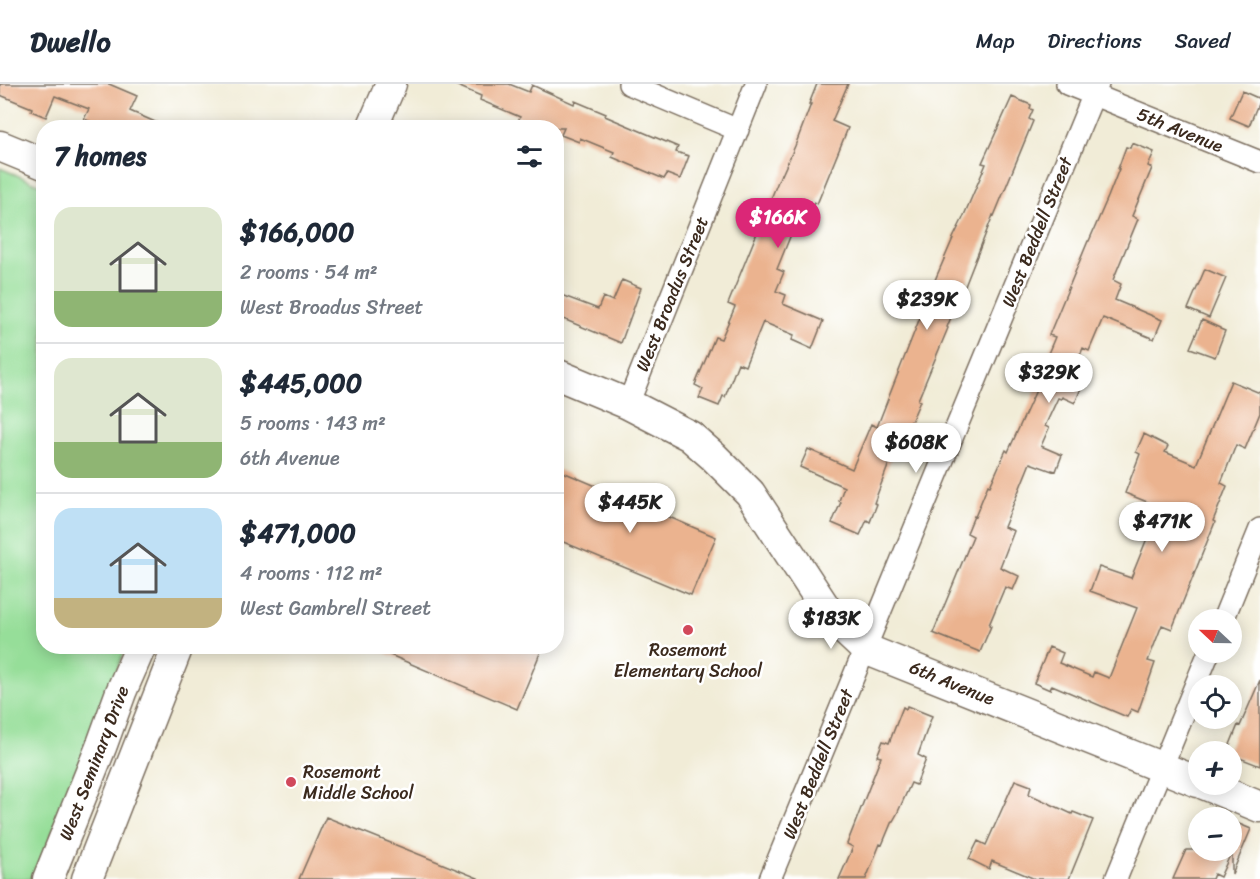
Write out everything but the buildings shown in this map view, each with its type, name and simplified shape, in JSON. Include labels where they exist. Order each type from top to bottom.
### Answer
[{"type":"street","points":[[375,120],[391,84]]},
{"type":"street","points":[[629,84],[738,130]]},
{"type":"street","name":"West Broadus Street","points":[[628,404],[756,84]]},
{"type":"street","name":"5th Avenue","points":[[1066,84],[1096,89],[1260,162]]},
{"type":"street","name":"West Beddell Street","points":[[770,879],[1096,89]]},
{"type":"street","points":[[0,146],[36,161]]},
{"type":"street","name":"6th Avenue","points":[[564,377],[628,404],[690,436],[714,457],[750,493],[832,618],[865,649],[1188,778]]},
{"type":"street","points":[[1228,609],[1260,530]]},
{"type":"street","name":"West Seminary Drive","points":[[48,879],[138,654]]},
{"type":"street","name":"West Seminary Drive","points":[[87,879],[175,654]]},
{"type":"street","points":[[1116,879],[1205,663]]},
{"type":"street","points":[[121,692],[155,706]]},
{"type":"street","points":[[1231,795],[1260,807]]},
{"type":"green space","points":[[0,168],[36,183],[36,654],[123,654],[34,879],[0,879]]},
{"type":"place","name":"Rosemont Elementary School","points":[[688,630]]},
{"type":"place","name":"Rosemont Middle School","points":[[291,782]]}]
